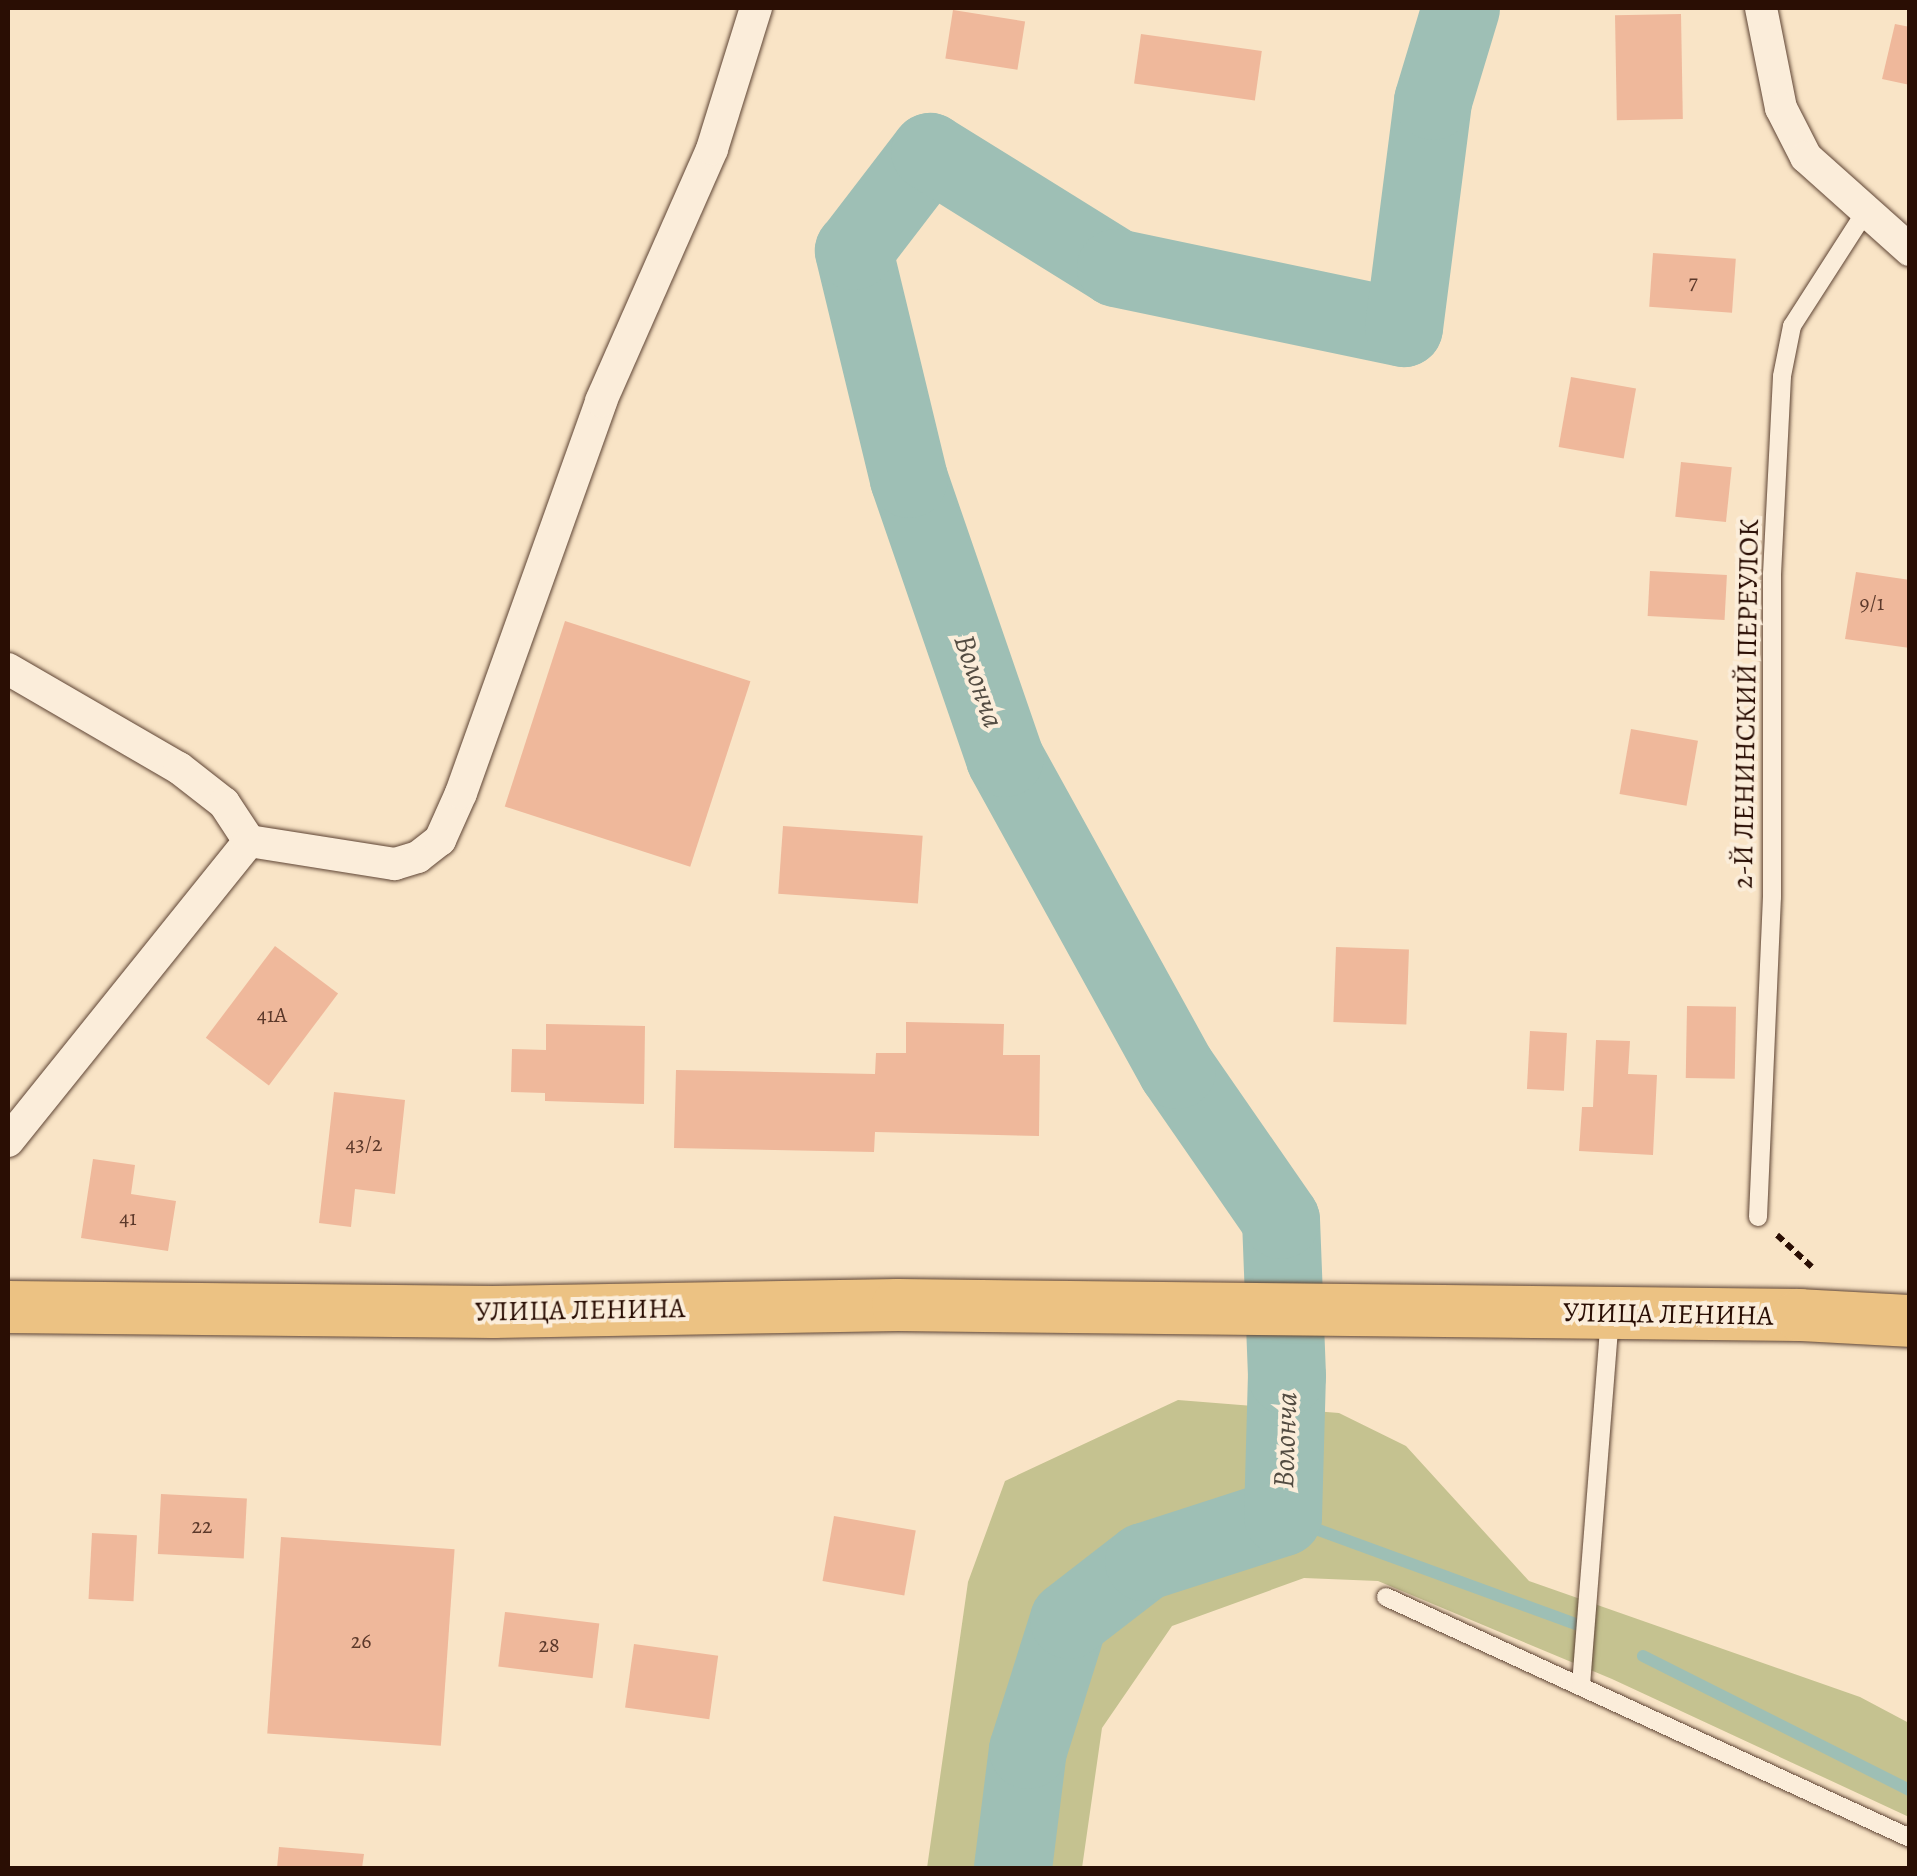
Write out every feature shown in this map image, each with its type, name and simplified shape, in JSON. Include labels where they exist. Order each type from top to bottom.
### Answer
[{"type":"main road","name":"УЛИЦА ЛЕНИНА","points":[[8,1306],[493,1312],[898,1305],[1152,1311],[1611,1313],[1910,1321]]},
{"type":"street","points":[[8,670],[179,768],[224,804],[248,841],[395,864],[418,857],[440,840],[461,793],[601,401],[712,148],[756,8]]},
{"type":"street","points":[[1760,8],[1782,108],[1806,157],[1864,214],[1910,250]]},
{"type":"street","points":[[8,1141],[248,841]]},
{"type":"lane","name":"2-Й ЛЕНИНСКИЙ ПЕРЕУЛОК","points":[[1758,1217],[1772,897],[1772,574],[1782,376],[1792,326],[1864,214]]},
{"type":"lane","points":[[1581,1685],[1611,1313]]},
{"type":"lane","points":[[1386,1598],[1910,1838]]},
{"type":"path","points":[[1758,1217],[1824,1278]]},
{"type":"shaded area","points":[[1178,1400],[1339,1413],[1406,1446],[1529,1581],[1860,1697],[1909,1723],[1909,1817],[1612,1679],[1378,1581],[1304,1578],[1172,1626],[1102,1728],[1082,1868],[927,1868],[968,1582],[1005,1481]]},
{"type":"building","points":[[953,10],[1025,21],[1017,70],[945,58]]},
{"type":"building","points":[[1681,14],[1683,119],[1617,120],[1615,15]]},
{"type":"building","points":[[1895,24],[1910,27],[1910,85],[1882,79]]},
{"type":"building","points":[[1141,34],[1262,51],[1255,100],[1134,84]]},
{"type":"building","points":[[1653,253],[1736,259],[1732,313],[1649,307]]},
{"type":"building","points":[[1571,377],[1636,388],[1624,458],[1559,447]]},
{"type":"building","points":[[1681,462],[1732,467],[1726,522],[1675,517]]},
{"type":"building","points":[[1650,571],[1727,575],[1725,620],[1648,616]]},
{"type":"building","points":[[1856,572],[1910,580],[1910,648],[1845,639]]},
{"type":"building","points":[[565,621],[750,681],[690,867],[505,806]]},
{"type":"building","points":[[1631,729],[1698,741],[1687,806],[1620,794]]},
{"type":"building","points":[[783,826],[923,836],[918,904],[778,894]]},
{"type":"building","points":[[275,946],[338,994],[269,1085],[206,1038]]},
{"type":"building","points":[[1336,947],[1409,950],[1406,1025],[1333,1022]]},
{"type":"building","points":[[1687,1006],[1736,1007],[1735,1079],[1686,1078]]},
{"type":"building","points":[[906,1022],[1004,1024],[1003,1055],[1040,1055],[1039,1136],[875,1132],[874,1152],[674,1148],[676,1070],[875,1074],[876,1053],[906,1053]]},
{"type":"building","points":[[546,1024],[645,1026],[644,1104],[545,1101],[545,1093],[511,1092],[512,1049],[546,1050]]},
{"type":"building","points":[[1530,1031],[1567,1033],[1564,1091],[1527,1089]]},
{"type":"building","points":[[1596,1040],[1630,1041],[1628,1074],[1657,1075],[1653,1155],[1579,1151],[1582,1107],[1593,1107]]},
{"type":"building","points":[[334,1092],[405,1100],[395,1194],[355,1189],[351,1227],[319,1223]]},
{"type":"building","points":[[93,1159],[135,1165],[131,1194],[176,1201],[168,1251],[81,1238]]},
{"type":"building","points":[[161,1494],[247,1499],[244,1558],[158,1554]]},
{"type":"building","points":[[834,1516],[916,1530],[904,1595],[823,1581]]},
{"type":"building","points":[[92,1533],[137,1535],[133,1601],[89,1599]]},
{"type":"building","points":[[281,1537],[455,1549],[441,1746],[267,1734]]},
{"type":"building","points":[[505,1612],[599,1624],[593,1678],[498,1667]]},
{"type":"building","points":[[634,1644],[718,1656],[709,1719],[625,1707]]},
{"type":"building","points":[[279,1847],[364,1854],[362,1868],[277,1868]]},
{"type":"waterway","name":"Волонча","points":[[1013,1868],[1028,1750],[1069,1620],[1144,1562],[1283,1517],[1287,1376],[1281,1220],[1177,1070],[1005,758],[909,479],[854,251],[930,152],[1116,268],[1404,328],[1433,101],[1461,8]]},
{"type":"waterway","points":[[1283,1517],[1583,1627]]},
{"type":"waterway","points":[[1643,1656],[1910,1790]]}]
